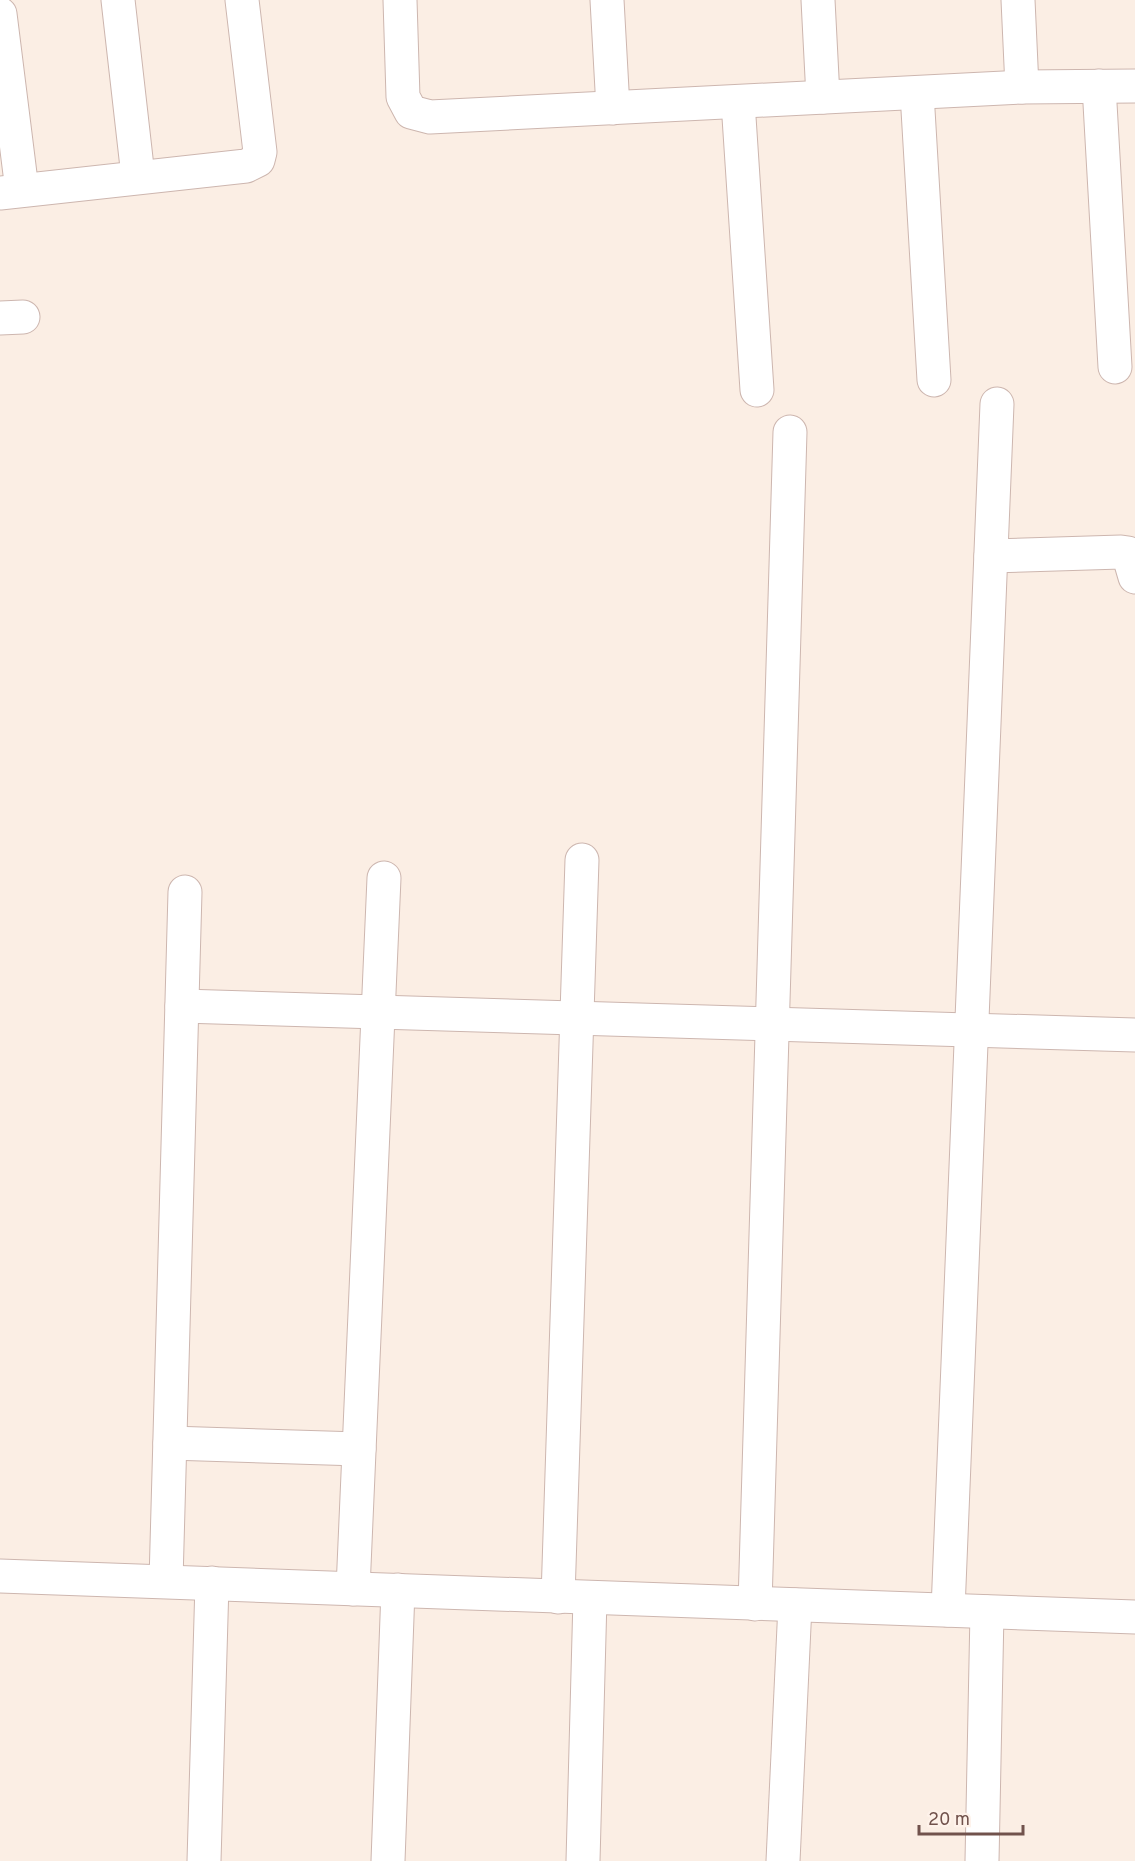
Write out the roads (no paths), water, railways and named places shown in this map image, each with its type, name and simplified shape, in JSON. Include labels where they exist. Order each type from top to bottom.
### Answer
[{"type":"street","points":[[118,0],[138,176]]},
{"type":"street","points":[[0,14],[11,192],[138,176],[246,166],[258,160],[260,152],[242,0]]},
{"type":"street","points":[[400,0],[404,97],[411,112],[430,117],[1022,87],[1135,86]]},
{"type":"street","points":[[607,0],[613,108]]},
{"type":"street","points":[[818,0],[823,97]]},
{"type":"street","points":[[1018,0],[1022,87]]},
{"type":"street","points":[[1099,86],[1115,367]]},
{"type":"street","points":[[917,93],[934,380]]},
{"type":"street","points":[[738,102],[757,390]]},
{"type":"street","points":[[948,1610],[997,404]]},
{"type":"street","points":[[755,1604],[790,432]]},
{"type":"street","points":[[991,556],[1121,552],[1128,554],[1135,577]]},
{"type":"street","points":[[558,1597],[582,860]]},
{"type":"street","points":[[353,1589],[384,878]]},
{"type":"street","points":[[166,1581],[185,892]]},
{"type":"street","points":[[182,1006],[1135,1035]]},
{"type":"street","points":[[170,1443],[359,1449]]},
{"type":"street","points":[[0,1576],[1135,1617]]},
{"type":"street","points":[[204,1861],[212,1582]]},
{"type":"street","points":[[388,1861],[398,1590]]},
{"type":"street","points":[[583,1861],[590,1598]]},
{"type":"street","points":[[783,1861],[795,1605]]},
{"type":"street","points":[[982,1861],[987,1612]]}]
